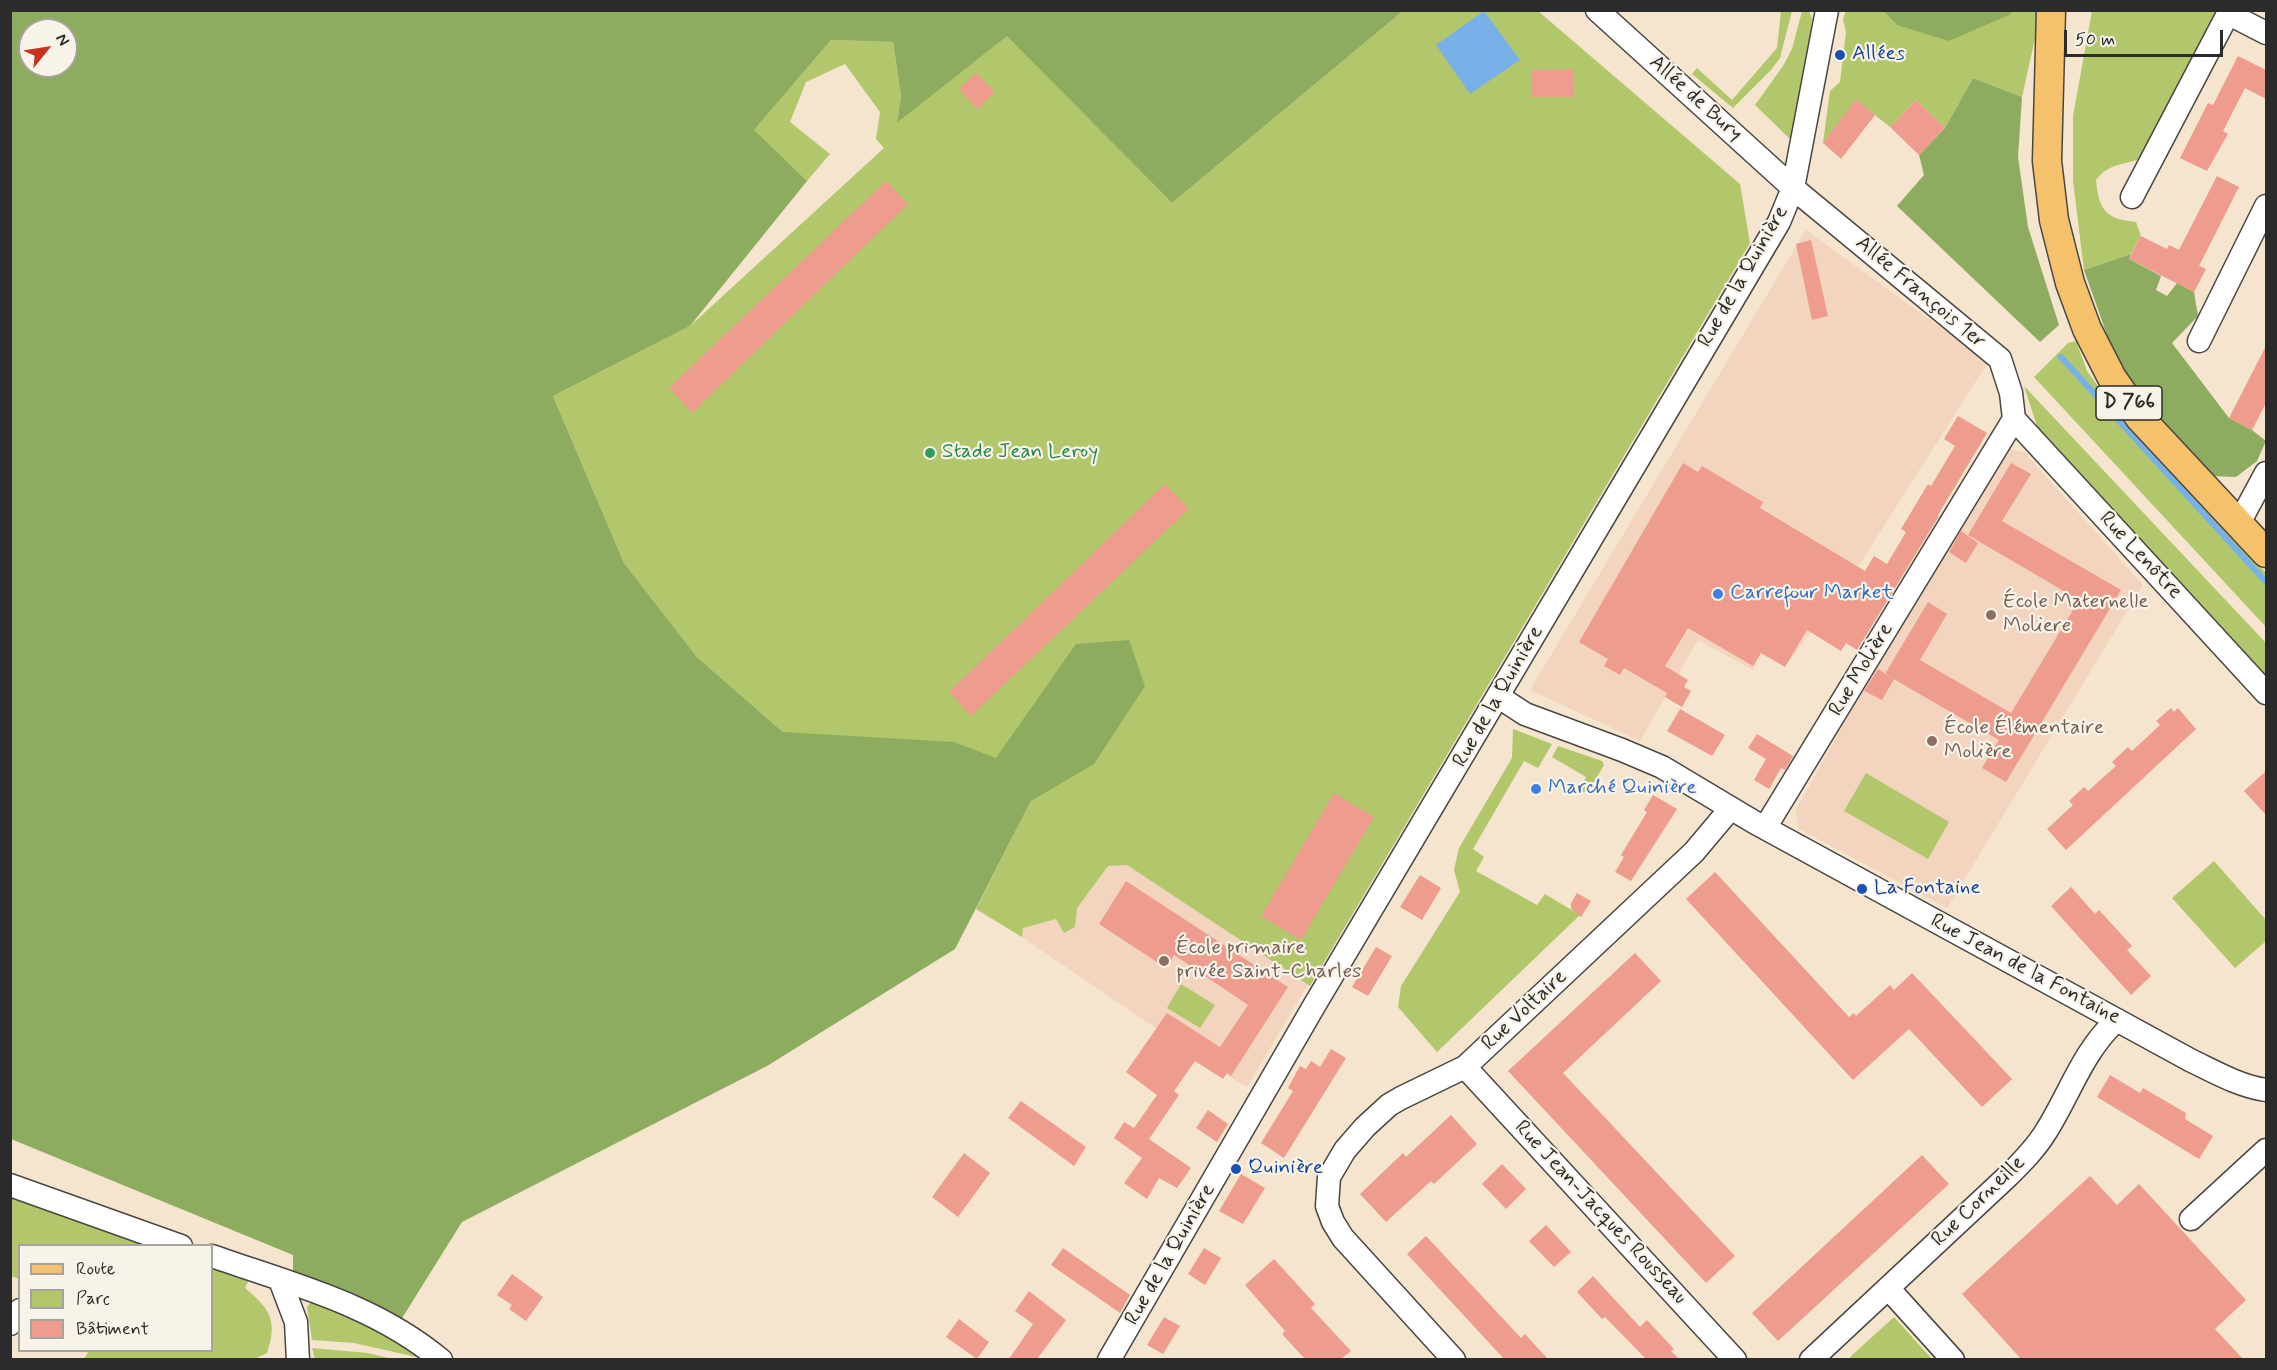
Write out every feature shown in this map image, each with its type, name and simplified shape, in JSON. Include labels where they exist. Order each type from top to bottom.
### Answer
[{"type":"main road","name":"D 766","points":[[2051,10],[2047,161],[2054,220],[2070,283],[2088,329],[2112,378],[2140,418],[2266,553]]},
{"type":"main road","name":"D 766","points":[[2050,93],[2071,10]]},
{"type":"street","name":"Allée de Bury","points":[[1598,10],[1793,188]]},
{"type":"street","name":"Rue de la Quinière","points":[[1109,1359],[1314,1006],[1779,222],[1793,188],[1827,10]]},
{"type":"street","points":[[2132,196],[2230,12],[2266,33]]},
{"type":"street","name":"Allée François 1er","points":[[1793,188],[2000,359],[2011,393],[2014,419]]},
{"type":"street","points":[[2199,341],[2266,206]]},
{"type":"street","name":"Rue Lenôtre","points":[[2014,419],[2266,693]]},
{"type":"street","name":"Rue Molière","points":[[1765,828],[2014,419]]},
{"type":"street","points":[[2239,524],[2266,473]]},
{"type":"street","name":"Rue Jean de la Fontaine","points":[[1499,697],[1525,714],[1662,767],[1765,828],[2117,1020],[2227,1078],[2266,1090]]},
{"type":"street","name":"Rue Voltaire","points":[[1454,1359],[1343,1238],[1327,1206],[1327,1191],[1333,1170],[1345,1150],[1365,1127],[1395,1102],[1465,1067],[1694,852],[1731,808]]},
{"type":"street","name":"Rue Corneille","points":[[1814,1359],[2030,1154],[2045,1134],[2094,1046],[2117,1020]]},
{"type":"street","name":"Rue Jean-Jacques Rousseau","points":[[1465,1067],[1735,1359]]},
{"type":"street","points":[[2191,1219],[2266,1150]]},
{"type":"street","points":[[10,1185],[178,1244]]},
{"type":"street","points":[[213,1256],[348,1303],[388,1322],[438,1357]]},
{"type":"street","points":[[280,1280],[296,1322],[298,1359]]},
{"type":"street","points":[[1888,1288],[1953,1359]]},
{"type":"shaded area","points":[[1806,230],[1988,362],[1861,562],[1785,667],[1761,653],[1753,670],[1698,640],[1640,741],[1530,690]]},
{"type":"shaded area","points":[[2009,449],[2024,452],[2143,585],[1947,908],[1799,829],[1795,812],[1862,690]]},
{"type":"shaded area","name":"École primaire privée Saint-Charles","points":[[1040,807],[1308,984],[1247,1087],[1189,1051],[1022,937],[976,909]]},
{"type":"green space","points":[[10,11],[1403,11],[1172,203],[1007,36],[897,123],[901,96],[893,42],[831,40],[754,130],[807,181],[690,326],[553,396],[624,563],[697,657],[783,732],[954,742],[996,758],[1076,644],[1129,640],[1145,686],[1094,764],[1031,801],[955,949],[767,1066],[462,1222],[399,1323],[293,1279],[293,1255],[11,1139]]},
{"type":"green space","points":[[1403,11],[1538,11],[1740,184],[1750,243],[1310,986],[1127,865],[1108,866],[1077,908],[1075,927],[1064,933],[1056,919],[1023,928],[1022,937],[976,909],[1031,801],[783,732],[697,657],[624,563],[553,396],[690,326],[884,148],[876,139],[880,112],[845,64],[806,82],[790,122],[830,154],[807,181],[753,131],[831,40],[893,42],[901,96],[897,123],[1007,35],[1172,203]]},
{"type":"green space","points":[[1781,11],[1792,11],[1780,58],[1733,108],[1692,74],[1697,68],[1732,100],[1777,48]]},
{"type":"green space","points":[[1802,11],[1809,11],[1812,19],[1802,107],[1790,139],[1755,105],[1783,66],[1792,49]]},
{"type":"green space","points":[[1846,11],[1883,11],[1897,25],[2010,14],[2011,11],[2041,11],[2022,97],[1973,78],[1945,128],[1916,100],[1890,127],[1856,100],[1823,143],[1830,91],[1840,82],[1846,32],[1843,19]]},
{"type":"green space","points":[[1883,11],[2011,11],[2011,14],[1949,41],[1897,25]]},
{"type":"green space","points":[[2092,11],[2219,11],[2147,156],[2113,167],[2096,180],[2099,199],[2106,212],[2118,219],[2136,222],[2141,236],[2131,254],[2084,270],[2073,181],[2073,116]]},
{"type":"green space","points":[[1973,78],[2022,97],[2018,157],[2028,227],[2059,325],[2040,342],[1897,206],[1924,175],[1919,155],[1945,128]]},
{"type":"green space","points":[[2131,254],[2129,259],[2161,276],[2156,290],[2167,296],[2177,283],[2194,292],[2198,316],[2172,343],[2229,418],[2252,430],[2266,441],[2257,461],[2236,477],[2209,476],[2145,410],[2107,335],[2084,270]]},
{"type":"green space","points":[[2076,341],[2087,371],[2114,408],[2266,573],[2266,627],[2034,377],[2068,343]]},
{"type":"green space","points":[[2024,386],[2266,643],[2266,679],[2038,429]]},
{"type":"green space","points":[[1513,729],[1552,744],[1538,768],[1524,761],[1473,849],[1484,857],[1476,871],[1537,905],[1545,894],[1580,915],[1437,1052],[1398,1007],[1401,986],[1460,892],[1454,870],[1459,848],[1512,758]]},
{"type":"green space","points":[[1558,746],[1602,761],[1604,765],[1589,791],[1579,793],[1586,777],[1552,757]]},
{"type":"green space","points":[[1866,773],[1949,822],[1928,859],[1844,811]]},
{"type":"green space","points":[[2214,861],[2266,920],[2266,941],[2235,968],[2172,898]]},
{"type":"green space","points":[[1181,984],[1215,1005],[1200,1028],[1167,1008]]},
{"type":"green space","points":[[10,1195],[149,1244],[18,1244],[18,1279],[11,1276]]},
{"type":"green space","points":[[213,1267],[249,1280],[245,1288],[261,1302],[270,1316],[272,1332],[267,1353],[254,1359],[83,1360],[88,1352],[213,1352]]},
{"type":"green space","points":[[312,1301],[393,1332],[425,1359],[354,1343],[312,1340],[307,1307]]},
{"type":"green space","points":[[1894,1317],[1932,1359],[1852,1359],[1850,1357]]},
{"type":"green space","points":[[312,1348],[368,1353],[393,1359],[315,1359]]},
{"type":"water","points":[[1484,11],[1520,60],[1470,94],[1436,45]]},
{"type":"building","points":[[2238,56],[2266,70],[2266,99],[2245,88],[2223,131],[2228,134],[2207,171],[2180,158],[2208,103],[2213,105]]},
{"type":"building","points":[[1573,69],[1574,97],[1532,97],[1531,70]]},
{"type":"building","points":[[976,73],[995,92],[977,109],[959,89]]},
{"type":"building","points":[[1856,99],[1875,115],[1841,159],[1823,143]]},
{"type":"building","points":[[1916,100],[1945,128],[1919,155],[1890,127]]},
{"type":"building","points":[[2217,176],[2239,187],[2199,266],[2206,269],[2194,292],[2129,259],[2141,236],[2167,249],[2169,245],[2179,250]]},
{"type":"building","points":[[886,181],[908,204],[692,413],[669,388]]},
{"type":"building","points":[[1811,240],[1828,316],[1812,320],[1796,244]]},
{"type":"building","points":[[2266,346],[2266,403],[2252,430],[2229,418]]},
{"type":"building","name":"Carrefour Market","points":[[1958,416],[1987,433],[1857,650],[1846,643],[1841,651],[1807,630],[1785,667],[1761,653],[1753,666],[1688,628],[1665,666],[1688,680],[1684,687],[1691,691],[1682,707],[1665,697],[1667,693],[1624,668],[1620,675],[1604,666],[1608,659],[1579,642],[1683,463],[1698,472],[1702,466],[1763,502],[1760,508],[1865,571],[1874,556],[1887,564],[1906,532],[1901,529],[1928,484],[1931,486],[1955,446],[1944,439]]},
{"type":"building","points":[[2011,463],[2031,474],[2002,521],[2121,590],[2006,782],[1982,768],[1999,740],[1885,674],[1928,602],[1947,614],[1920,660],[2011,713],[2079,600],[1968,535]]},
{"type":"building","points":[[1165,484],[1189,509],[971,716],[949,692]]},
{"type":"building","points":[[1961,531],[1978,543],[1966,563],[1949,552]]},
{"type":"building","points":[[1878,669],[1894,679],[1882,700],[1864,691]]},
{"type":"building","points":[[2171,708],[2174,712],[2178,708],[2196,729],[2066,850],[2047,829],[2073,805],[2069,801],[2084,787],[2088,791],[2116,766],[2112,762],[2128,747],[2132,751],[2160,725],[2156,721]]},
{"type":"building","points":[[1680,709],[1725,735],[1712,756],[1667,731]]},
{"type":"building","points":[[1757,734],[1793,756],[1785,770],[1781,768],[1769,789],[1754,780],[1766,759],[1748,748]]},
{"type":"building","points":[[2266,771],[2266,815],[2244,791]]},
{"type":"building","points":[[1334,793],[1374,817],[1301,940],[1261,916]]},
{"type":"building","points":[[1653,795],[1677,809],[1631,881],[1615,872],[1624,857],[1621,855],[1647,812],[1644,810]]},
{"type":"building","points":[[1715,872],[1849,1017],[1854,1013],[1856,1016],[1890,985],[1894,990],[1912,973],[2012,1079],[1982,1107],[1909,1029],[1853,1080],[1686,899]]},
{"type":"building","points":[[1420,875],[1441,888],[1422,920],[1400,907]]},
{"type":"building","points":[[1126,881],[1288,987],[1231,1076],[1227,1073],[1223,1079],[1195,1061],[1174,1091],[1179,1095],[1149,1139],[1191,1168],[1177,1188],[1159,1178],[1147,1199],[1124,1183],[1142,1158],[1114,1138],[1124,1122],[1134,1128],[1157,1095],[1126,1072],[1167,1013],[1220,1047],[1248,1005],[1174,955],[1166,968],[1099,924]]},
{"type":"building","points":[[2071,887],[2095,914],[2099,910],[2132,946],[2127,950],[2151,976],[2131,995],[2051,906]]},
{"type":"building","points":[[1577,893],[1591,901],[1581,917],[1571,909],[1571,903]]},
{"type":"building","points":[[1376,947],[1392,956],[1368,996],[1352,987]]},
{"type":"building","points":[[1635,953],[1661,981],[1563,1073],[1735,1256],[1706,1283],[1508,1071]]},
{"type":"building","points":[[1331,1049],[1346,1058],[1284,1158],[1261,1143],[1293,1091],[1288,1088],[1300,1066],[1306,1069],[1311,1061],[1320,1067]]},
{"type":"building","points":[[2110,1075],[2140,1093],[2143,1088],[2186,1113],[2185,1119],[2213,1136],[2199,1159],[2097,1097]]},
{"type":"building","points":[[1021,1101],[1086,1147],[1074,1166],[1008,1118]]},
{"type":"building","points":[[1208,1110],[1228,1124],[1217,1142],[1196,1128]]},
{"type":"building","points":[[1451,1115],[1477,1144],[1434,1184],[1431,1181],[1386,1222],[1360,1194],[1403,1153],[1406,1157]]},
{"type":"building","points":[[964,1153],[990,1173],[958,1217],[932,1197]]},
{"type":"building","points":[[1922,1155],[1949,1184],[1778,1341],[1752,1313]]},
{"type":"building","points":[[1502,1164],[1526,1189],[1506,1209],[1482,1184]]},
{"type":"building","points":[[1241,1174],[1265,1188],[1243,1224],[1219,1211]]},
{"type":"building","points":[[2090,1176],[2117,1205],[2139,1184],[2246,1300],[2215,1329],[2243,1359],[2021,1359],[1962,1294]]},
{"type":"building","points":[[1546,1225],[1571,1252],[1554,1267],[1529,1241]]},
{"type":"building","points":[[1426,1236],[1521,1338],[1525,1334],[1548,1359],[1504,1359],[1407,1254]]},
{"type":"building","points":[[1063,1248],[1130,1295],[1120,1313],[1051,1265]]},
{"type":"building","points":[[1204,1248],[1221,1258],[1205,1285],[1188,1274]]},
{"type":"building","points":[[1274,1259],[1315,1304],[1311,1308],[1351,1351],[1341,1359],[1305,1359],[1282,1334],[1285,1331],[1245,1285]]},
{"type":"building","points":[[512,1274],[543,1297],[526,1321],[509,1309],[512,1305],[497,1295]]},
{"type":"building","points":[[1593,1276],[1640,1327],[1647,1320],[1674,1349],[1671,1351],[1679,1359],[1646,1359],[1605,1317],[1602,1319],[1577,1292]]},
{"type":"building","points":[[1029,1291],[1066,1320],[1037,1359],[1009,1359],[1033,1324],[1015,1311]]},
{"type":"building","points":[[1164,1317],[1180,1326],[1163,1354],[1147,1345]]},
{"type":"building","points":[[959,1319],[989,1342],[977,1359],[946,1337]]},
{"type":"waterway","points":[[2061,357],[2266,582]]},
{"type":"place","name":"Allées","points":[[1840,55]]},
{"type":"place","name":"Stade Jean Leroy","points":[[930,453]]},
{"type":"place","name":"Carrefour Market","points":[[1718,594]]},
{"type":"place","name":"École Maternelle Moliere","points":[[1991,615]]},
{"type":"place","name":"École Élémentaire Molière","points":[[1932,741]]},
{"type":"place","name":"Marché Quinière","points":[[1536,789]]},
{"type":"place","name":"La Fontaine","points":[[1862,889]]},
{"type":"place","name":"École primaire privée Saint-Charles","points":[[1164,961]]},
{"type":"place","name":"Quinière","points":[[1236,1169]]}]
